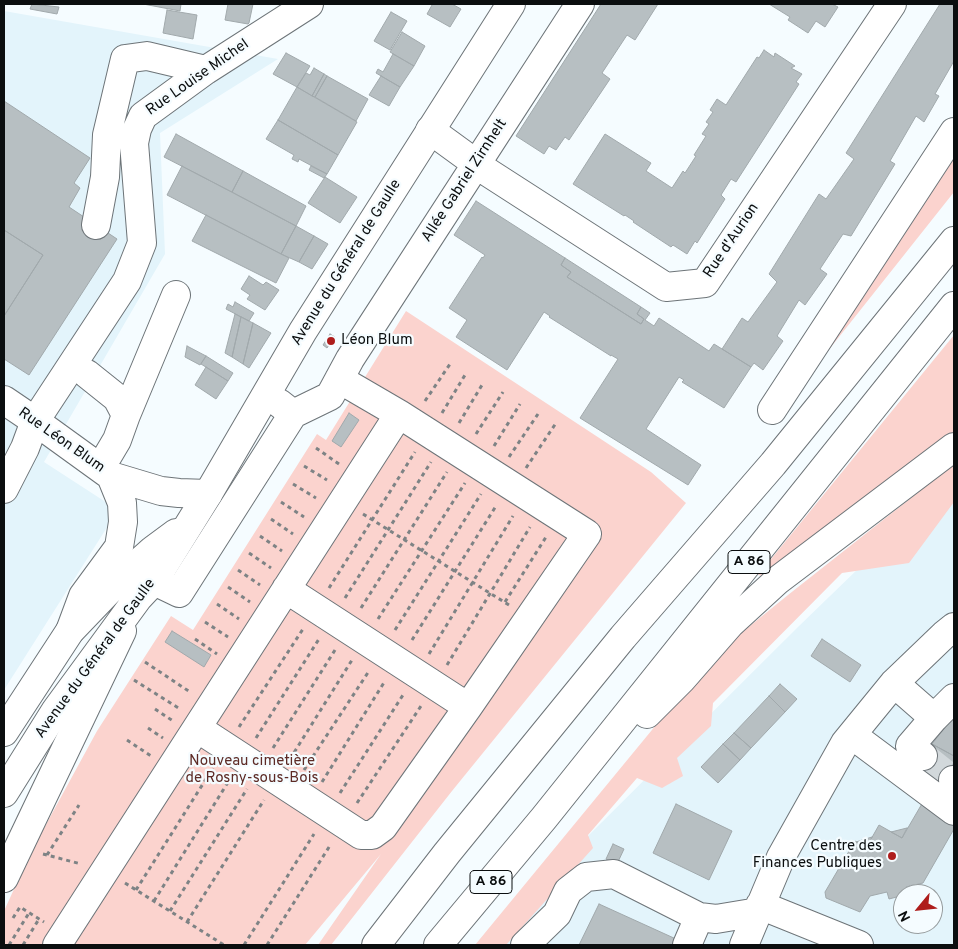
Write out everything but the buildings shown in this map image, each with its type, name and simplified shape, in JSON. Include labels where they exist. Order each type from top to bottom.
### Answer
[{"type":"main road","name":"Rue Louise Michel","points":[[4,489],[25,448],[35,421],[127,281],[142,243],[134,143],[137,129],[143,116],[206,70],[309,4]]},
{"type":"main road","name":"Avenue du Général de Gaulle","points":[[4,793],[56,710],[146,589],[208,494],[303,331],[511,4]]},
{"type":"main road","name":"Allée Gabriel Zirnhelt","points":[[293,414],[330,396],[344,369],[580,4]]},
{"type":"main road","name":"Rue d'Aurion","points":[[430,130],[476,164],[666,287],[705,283],[891,6]]},
{"type":"main road","points":[[125,59],[146,56],[206,70]]},
{"type":"main road","points":[[125,59],[148,69],[164,72],[172,81],[176,91]]},
{"type":"main road","points":[[96,225],[105,177],[107,135],[125,59]]},
{"type":"main road","points":[[772,410],[954,132]]},
{"type":"main road","name":"A 86","points":[[376,945],[447,853],[617,645],[773,464],[954,240]]},
{"type":"main road","points":[[70,631],[84,596],[119,547],[124,522],[122,503],[106,472],[126,415],[133,403],[176,295]]},
{"type":"main road","name":"A 86","points":[[438,945],[544,818],[954,306]]},
{"type":"main road","points":[[203,718],[251,764],[361,836],[372,835],[383,827],[587,534],[455,450],[344,369]]},
{"type":"main road","points":[[87,374],[117,398],[126,415]]},
{"type":"main road","points":[[4,878],[146,589],[179,593],[293,414],[267,393]]},
{"type":"main road","name":"Rue Léon Blum","points":[[6,406],[35,421],[106,472],[161,490],[208,494]]},
{"type":"main road","points":[[544,818],[682,679],[730,624],[778,580],[954,447]]},
{"type":"main road","points":[[57,945],[342,502],[455,450]]},
{"type":"main road","name":"Avenue du Général de Gaulle","points":[[4,732],[70,631],[116,583],[153,550],[187,525]]},
{"type":"main road","points":[[286,589],[468,707]]},
{"type":"main road","points":[[744,945],[781,857],[821,784],[852,735],[894,683],[954,627]]},
{"type":"main road","points":[[894,683],[934,718]]},
{"type":"main road","points":[[923,756],[910,746],[954,698]]},
{"type":"main road","points":[[852,735],[954,811]]},
{"type":"main road","points":[[525,945],[557,914],[568,891],[586,877],[614,874],[699,917],[716,919],[759,908],[859,945]]},
{"type":"main road","points":[[687,945],[699,917]]},
{"type":"path","points":[[450,364],[455,450]]},
{"type":"path","points":[[455,450],[465,375]]},
{"type":"path","points":[[455,450],[482,385]]},
{"type":"path","points":[[455,450],[503,392]]},
{"type":"path","points":[[455,450],[520,404]]},
{"type":"path","points":[[455,450],[538,414]]},
{"type":"path","points":[[455,450],[556,423]]},
{"type":"path","points":[[342,502],[530,618]]},
{"type":"path","points":[[505,602],[559,516]]},
{"type":"path","points":[[145,662],[203,718]]},
{"type":"path","points":[[134,680],[203,718]]},
{"type":"path","points":[[136,890],[251,764]]},
{"type":"path","points":[[154,901],[251,764]]},
{"type":"path","points":[[170,911],[251,764]]},
{"type":"path","points":[[187,922],[251,764]]},
{"type":"path","points":[[47,855],[80,805]]},
{"type":"path","points":[[244,945],[335,818]]},
{"type":"path","points":[[267,945],[335,818]]},
{"type":"path","points":[[37,853],[105,870],[224,945]]},
{"type":"path","points":[[13,918],[20,907]]},
{"type":"path","points":[[9,945],[29,913]]},
{"type":"path","points":[[23,945],[39,919]]},
{"type":"shaded area","points":[[4,11],[278,59],[160,133],[165,254],[44,462],[118,510],[4,690]]},
{"type":"shaded area","points":[[954,476],[954,945],[495,945],[588,836],[799,626]]},
{"type":"green space","points":[[954,151],[954,192],[789,400]]},
{"type":"green space","name":"Nouveau cimetière de Rosny-sous-Bois","points":[[406,311],[651,472],[686,503],[452,791],[331,945],[318,945],[381,854],[305,945],[4,945],[4,911],[31,852],[97,731],[171,616],[193,630],[317,434],[326,440]]},
{"type":"green space","points":[[954,335],[954,431],[946,441],[766,576],[758,575]]},
{"type":"green space","points":[[954,464],[954,502],[909,563],[842,573],[713,703],[711,726],[677,758],[683,776],[662,788],[637,778],[588,835],[593,848],[506,945],[475,945],[684,691],[740,634]]},
{"type":"tunnel","points":[[923,756],[953,780]]},
{"type":"place","name":"Léon Blum","points":[[331,341]]},
{"type":"place","name":"Centre des Finances Publiques","points":[[892,856]]}]
